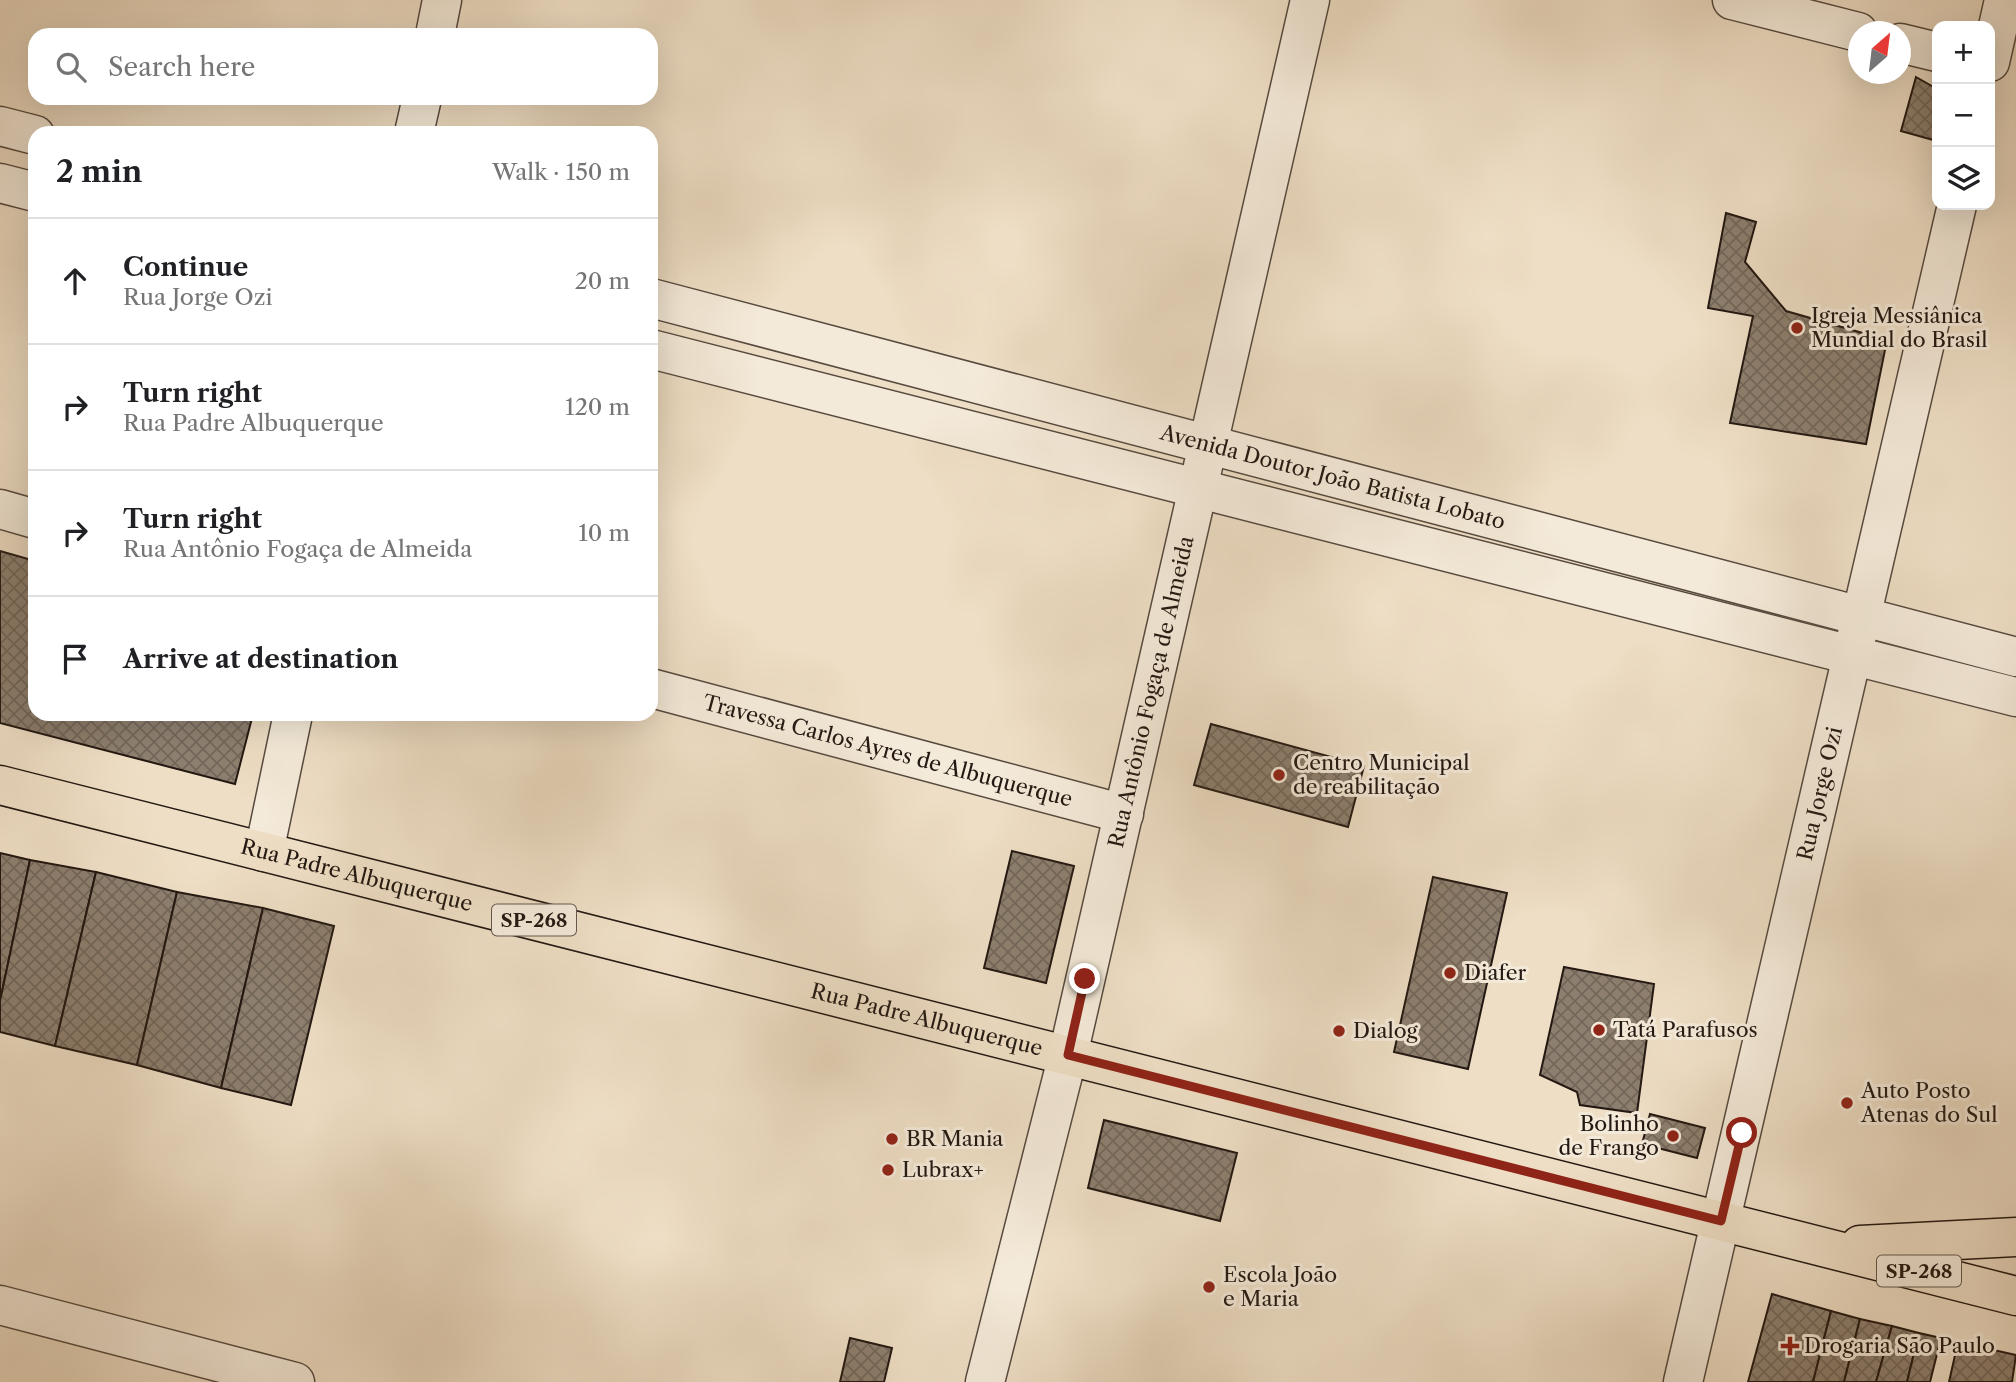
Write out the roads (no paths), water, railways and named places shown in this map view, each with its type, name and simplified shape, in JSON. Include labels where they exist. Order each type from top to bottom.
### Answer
[{"type":"main road","name":"Rua Padre Albuquerque","points":[[0,785],[2016,1296]]},
{"type":"main road","name":"SP-268","points":[[1823,1247],[2016,1237]]},
{"type":"street","points":[[436,28],[442,0]]},
{"type":"street","name":"Rua Antônio Fogaça de Almeida","points":[[985,1382],[1068,1055],[1310,0]]},
{"type":"street","points":[[1732,0],[1848,29]]},
{"type":"street","points":[[1995,41],[2004,0]]},
{"type":"street","points":[[1911,46],[1932,51]]},
{"type":"street","points":[[1995,66],[2016,73]]},
{"type":"street","points":[[416,126],[420,105]]},
{"type":"street","points":[[0,126],[28,133]]},
{"type":"street","points":[[0,183],[28,190]]},
{"type":"street","name":"Rua Jorge Ozi","points":[[1683,1382],[1956,210]]},
{"type":"street","name":"Avenida Doutor João Batista Lobato","points":[[658,300],[2016,657]]},
{"type":"street","name":"Avenida Doutor João Batista Lobato","points":[[658,351],[2016,697]]},
{"type":"street","points":[[0,509],[28,517]]},
{"type":"street","name":"Travessa Carlos Ayres de Albuquerque","points":[[658,690],[1124,814]]},
{"type":"street","points":[[264,852],[292,721]]},
{"type":"street","points":[[0,1305],[295,1382]]},
{"type":"place","name":"Igreja Messiânica Mundial do Brasil","points":[[1797,328]]},
{"type":"place","name":"Centro Municipal de reabilitação","points":[[1279,775]]},
{"type":"place","name":"Diafer","points":[[1450,973]]},
{"type":"place","name":"Tatá Parafusos","points":[[1599,1030]]},
{"type":"place","name":"Dialog","points":[[1339,1031]]},
{"type":"place","name":"Auto Posto Atenas do Sul","points":[[1847,1103]]},
{"type":"place","name":"Bolinho de Frango","points":[[1673,1136]]},
{"type":"place","name":"BR Mania","points":[[892,1139]]},
{"type":"place","name":"Lubrax+","points":[[888,1170]]},
{"type":"place","name":"Escola João e Maria","points":[[1209,1287]]},
{"type":"place","name":"Drogaria São Paulo","points":[[1790,1346]]}]
